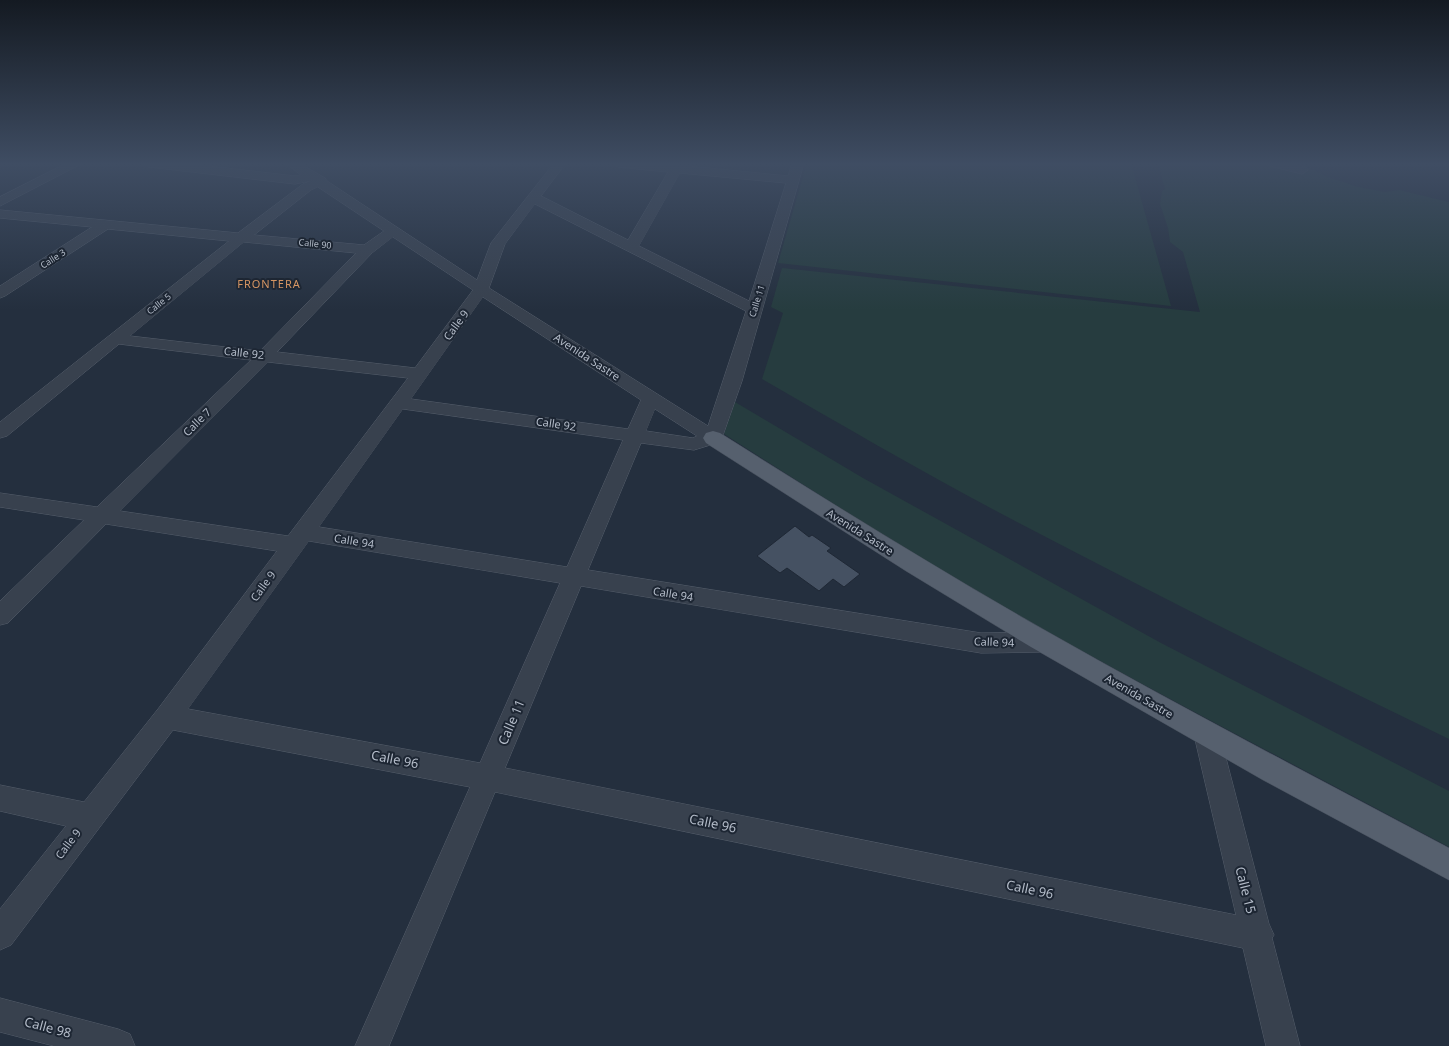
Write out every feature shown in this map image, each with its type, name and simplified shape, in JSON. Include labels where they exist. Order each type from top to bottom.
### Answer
[{"type":"main road","name":"Avenida Sastre","points":[[713,438],[902,559],[1045,642],[1207,734],[1449,865]]},
{"type":"street","name":"Calle 5","points":[[0,432],[275,212]]},
{"type":"street","name":"Avenida Sastre","points":[[367,212],[481,289],[713,438]]},
{"type":"street","name":"Calle 9","points":[[0,934],[167,717],[420,374],[481,289],[498,243],[521,212]]},
{"type":"street","points":[[561,212],[754,310]]},
{"type":"street","points":[[631,248],[652,212]]},
{"type":"street","name":"Calle 11","points":[[713,438],[733,381],[783,212]]},
{"type":"street","name":"Calle 90","points":[[0,214],[367,250]]},
{"type":"street","name":"Calle 3","points":[[0,293],[106,224]]},
{"type":"street","name":"Calle 7","points":[[0,616],[264,356],[367,250],[394,230]]},
{"type":"street","name":"Calle 92","points":[[116,339],[420,374]]},
{"type":"street","name":"Calle 11","points":[[372,1046],[651,398]]},
{"type":"street","name":"Calle 92","points":[[399,403],[694,444],[713,438]]},
{"type":"street","name":"Calle 94","points":[[0,500],[102,516],[298,538],[573,577],[981,643],[1045,642]]},
{"type":"street","name":"Calle 96","points":[[167,717],[487,777],[1258,935]]},
{"type":"street","name":"Calle 15","points":[[1207,734],[1258,935],[1283,1046]]},
{"type":"street","points":[[0,798],[89,817]]},
{"type":"street","name":"Calle 98","points":[[0,1015],[118,1046]]},
{"type":"green space","points":[[793,212],[1145,212],[1171,306],[778,263]]},
{"type":"green space","points":[[1163,212],[1449,212],[1449,739],[1124,578],[1017,522],[921,470],[762,379],[783,313],[771,307],[782,268],[1200,312],[1183,252],[1170,242],[1168,228]]},
{"type":"green space","points":[[735,402],[863,478],[1161,643],[1449,791],[1449,847],[1047,632],[890,539],[724,434]]},
{"type":"building","points":[[795,526],[809,537],[812,535],[831,548],[827,551],[860,574],[844,587],[833,579],[819,591],[787,568],[780,573],[757,556]]},
{"type":"district","name":"FRONTERA","points":[[269,284]]}]
